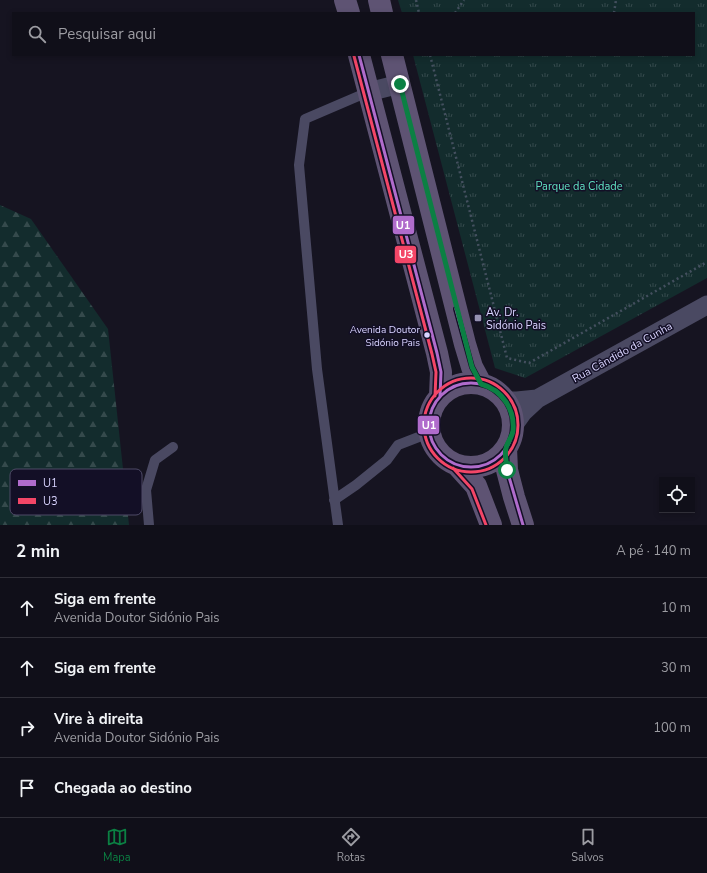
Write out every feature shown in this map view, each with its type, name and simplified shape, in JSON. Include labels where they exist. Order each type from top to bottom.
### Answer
[{"type":"main road","points":[[345,0],[349,12]]},
{"type":"main road","points":[[379,0],[382,12]]},
{"type":"main road","points":[[359,56],[437,353],[441,372],[440,396]]},
{"type":"main road","points":[[392,56],[465,344],[472,367],[481,384]]},
{"type":"main road","points":[[464,383],[481,384],[490,387],[501,395],[509,406],[513,419],[513,432],[506,448],[498,457],[485,465],[471,468],[457,465],[444,458],[434,447],[429,433],[429,420],[432,406],[440,396],[451,387],[464,383]]},
{"type":"main road","points":[[506,448],[507,470],[523,525]]},
{"type":"main road","points":[[457,465],[476,486],[491,525]]},
{"type":"street","points":[[368,92],[400,84]]},
{"type":"street","name":"Rua Cândido da Cunha","points":[[513,426],[523,412],[537,399],[707,305]]},
{"type":"street","name":"Rua Cândido da Cunha","points":[[505,401],[537,399]]},
{"type":"lane","points":[[338,525],[316,369],[299,165],[305,119],[368,92]]},
{"type":"lane","points":[[334,500],[356,485],[387,460],[398,444],[429,433]]},
{"type":"lane","points":[[149,525],[146,490],[155,460],[173,446]]},
{"type":"path","points":[[416,0],[419,12]]},
{"type":"path","points":[[456,12],[464,0]]},
{"type":"path","points":[[614,12],[616,0]]},
{"type":"path","points":[[430,56],[507,358],[529,363],[707,262]]},
{"type":"green space","name":"Parque da Cidade","points":[[398,0],[707,0],[707,278],[525,378],[495,368],[413,56],[695,56],[695,12],[402,12]]},
{"type":"green space","points":[[0,205],[31,219],[108,329],[123,469],[10,469],[10,515],[128,515],[129,525],[0,525]]},
{"type":"transit line","name":"U3","points":[[354,56],[432,354],[436,372],[435,396]]},
{"type":"transit line","name":"U1","points":[[359,56],[437,353],[441,372],[440,396]]},
{"type":"transit line","name":"U1","points":[[456,309],[472,367],[481,384]]},
{"type":"transit line","name":"U3","points":[[471,378],[489,381],[504,392],[515,407],[518,425],[515,443],[504,458],[489,469],[471,472],[453,469],[438,458],[427,443],[424,425],[427,407],[438,392],[453,381],[471,378]]},
{"type":"transit line","name":"U1","points":[[471,383],[487,386],[501,395],[510,409],[513,425],[510,441],[501,455],[487,464],[471,467],[455,464],[441,455],[432,441],[429,425],[432,409],[441,395],[455,386],[471,383]]},
{"type":"transit line","name":"U1","points":[[506,448],[507,470],[523,525]]},
{"type":"transit line","name":"U3","points":[[453,468],[472,489],[486,525]]},
{"type":"place","name":"Av. Dr. Sidónio Pais","points":[[478,318]]},
{"type":"place","name":"Avenida Doutor Sidónio Pais","points":[[427,335]]},
{"type":"route","points":[[400,84],[472,367],[481,384],[490,387],[501,395],[509,406],[513,419],[513,432],[506,448],[507,470]]}]
